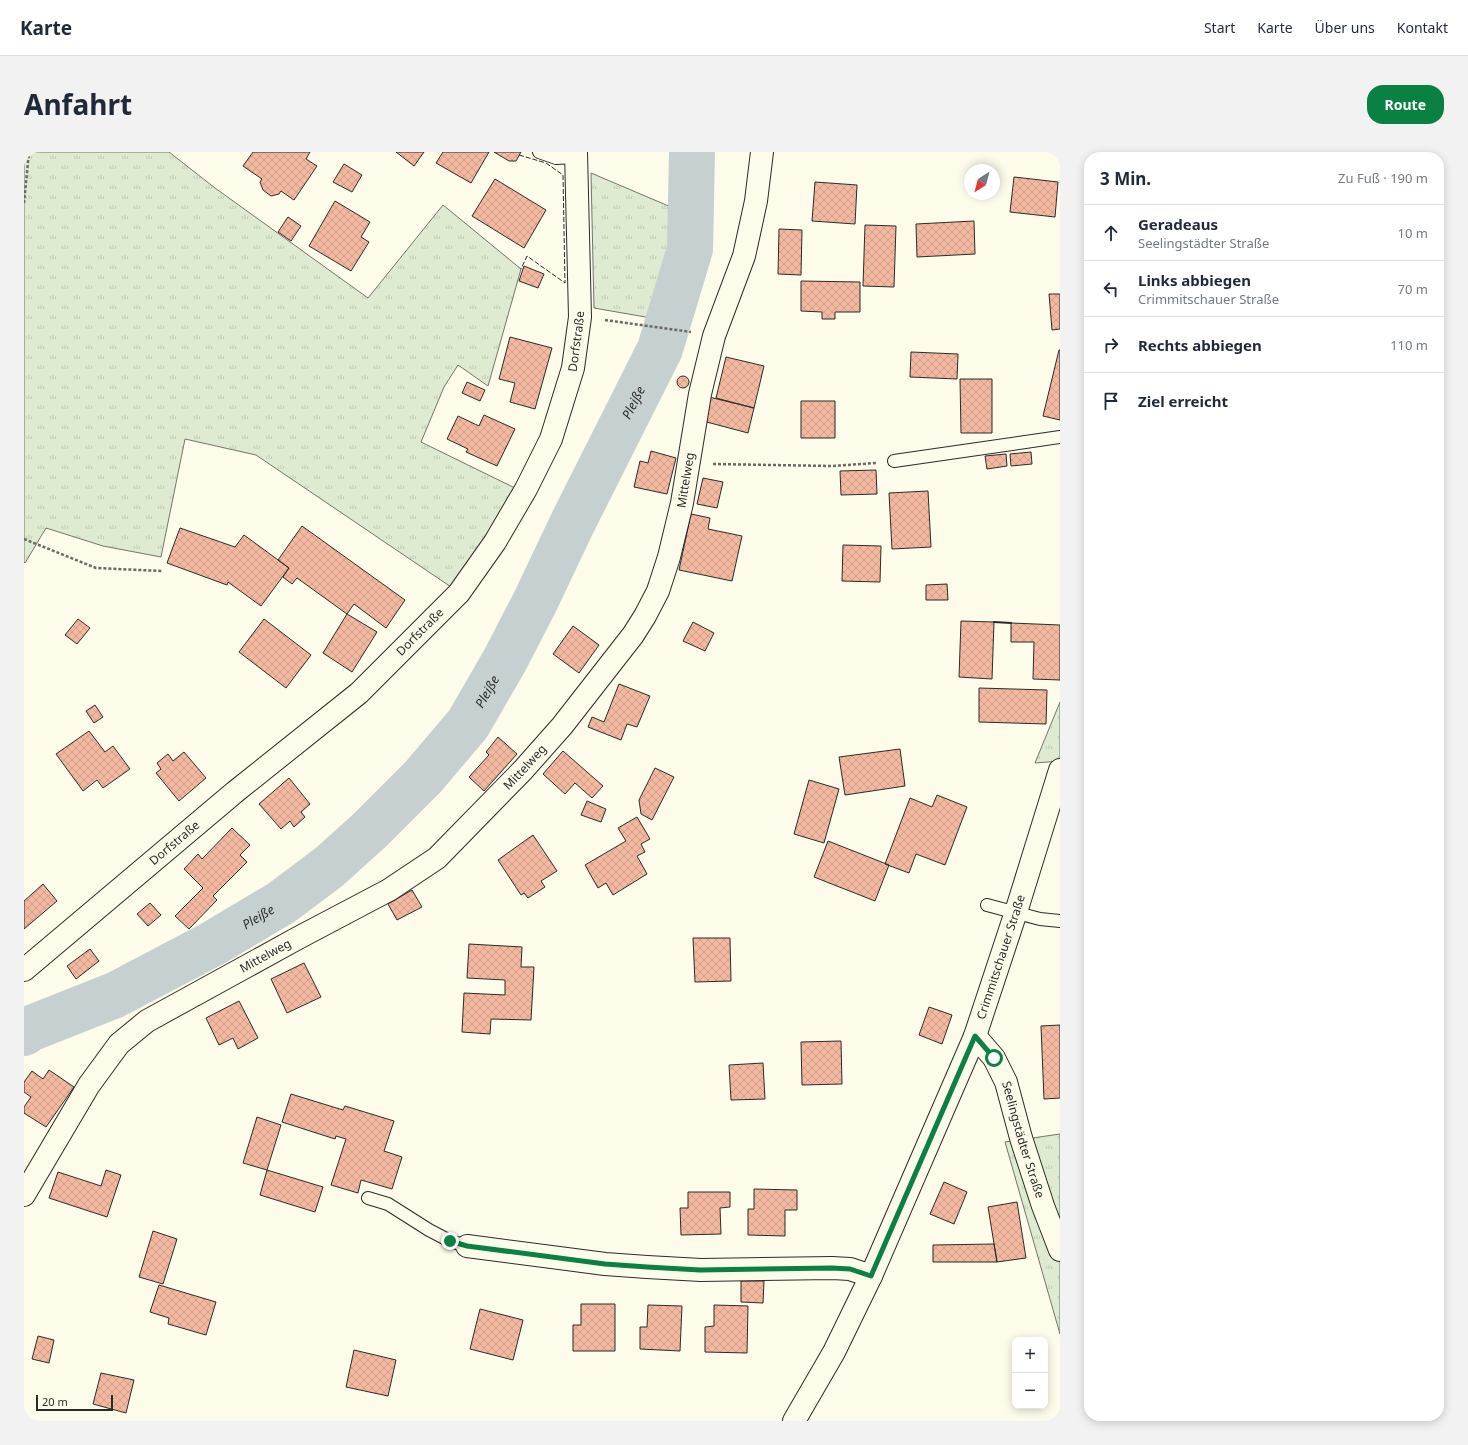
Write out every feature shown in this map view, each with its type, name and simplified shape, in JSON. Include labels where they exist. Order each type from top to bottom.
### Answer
[{"type":"street","name":"Mittelweg","points":[[24,1195],[90,1085],[119,1044],[147,1021],[389,890],[437,858],[528,764],[562,726],[633,636],[658,591],[669,557],[682,503],[700,394],[714,336],[744,256],[756,201],[762,152]]},
{"type":"street","name":"Dorfstraße","points":[[24,970],[235,792],[359,693],[460,593],[495,542],[526,489],[551,439],[573,368],[580,317],[576,154]]},
{"type":"street","name":"Crimmitschauer Straße","points":[[794,1421],[834,1352],[871,1276],[975,1036],[1016,912],[1060,770]]},
{"type":"street","name":"Seelingstädter Straße","points":[[975,1036],[994,1058],[1006,1082],[1043,1206],[1060,1250]]},
{"type":"street","points":[[467,1246],[605,1264],[700,1270],[832,1268],[850,1269],[871,1276]]},
{"type":"lane","name":"Dorfstraße","points":[[539,152],[556,158],[576,154]]},
{"type":"lane","points":[[894,461],[1060,437]]},
{"type":"lane","points":[[987,905],[1040,919],[1060,921]]},
{"type":"lane","points":[[368,1198],[388,1204],[429,1230],[450,1241],[467,1246]]},
{"type":"path","points":[[24,203],[29,152]]},
{"type":"path","points":[[580,317],[695,333]]},
{"type":"path","points":[[689,463],[832,466],[894,461]]},
{"type":"path","points":[[24,539],[96,568],[162,571]]},
{"type":"green space","points":[[24,152],[169,152],[215,188],[368,298],[443,205],[521,269],[488,386],[458,365],[444,387],[421,442],[521,491],[457,591],[256,455],[185,439],[161,557],[103,546],[46,528],[25,563],[24,562]]},
{"type":"green space","points":[[591,173],[671,207],[677,244],[663,284],[657,319],[594,308]]},
{"type":"green space","points":[[1060,702],[1060,761],[1035,763]]},
{"type":"green space","points":[[1060,1134],[1060,1334],[1005,1142]]},
{"type":"building","points":[[253,152],[310,152],[306,159],[317,166],[294,200],[281,191],[279,194],[271,196],[263,190],[260,182],[262,179],[243,166]]},
{"type":"building","points":[[396,152],[424,152],[414,166]]},
{"type":"building","points":[[443,152],[489,152],[471,183],[436,163]]},
{"type":"building","points":[[494,152],[521,152],[516,161],[509,161]]},
{"type":"building","points":[[344,164],[362,175],[352,192],[333,182]]},
{"type":"building","points":[[1014,177],[1058,182],[1055,217],[1010,212]]},
{"type":"building","points":[[495,179],[546,210],[524,248],[472,216]]},
{"type":"building","points":[[815,182],[857,185],[855,224],[812,221]]},
{"type":"building","points":[[335,201],[370,222],[361,237],[369,242],[351,271],[309,246]]},
{"type":"building","points":[[288,217],[301,226],[291,241],[278,232]]},
{"type":"building","points":[[974,221],[975,254],[917,257],[916,224]]},
{"type":"building","points":[[865,225],[896,226],[894,287],[863,286]]},
{"type":"building","points":[[779,229],[802,230],[801,275],[778,274]]},
{"type":"building","points":[[524,266],[544,274],[538,288],[519,281]]},
{"type":"building","points":[[801,281],[860,282],[860,312],[835,312],[835,319],[822,319],[822,312],[801,311]]},
{"type":"building","points":[[1049,294],[1060,294],[1060,329],[1052,330]]},
{"type":"building","points":[[510,337],[552,348],[535,409],[510,402],[515,383],[499,379]]},
{"type":"building","points":[[1060,350],[1060,420],[1043,416]]},
{"type":"building","points":[[911,352],[958,354],[957,379],[910,377]]},
{"type":"building","points":[[726,357],[764,366],[754,408],[716,398]]},
{"type":"building","points":[[685,376],[688,377],[688,387],[681,388],[678,387],[677,380],[678,377]]},
{"type":"building","points":[[960,379],[992,379],[992,433],[961,433]]},
{"type":"building","points":[[467,382],[485,390],[480,401],[462,393]]},
{"type":"building","points":[[709,397],[754,408],[748,433],[703,421]]},
{"type":"building","points":[[801,401],[835,401],[835,438],[801,438]]},
{"type":"building","points":[[484,415],[515,429],[497,466],[466,452],[468,449],[447,439],[458,416],[479,426]]},
{"type":"building","points":[[651,451],[676,458],[667,494],[634,487],[640,461],[648,463]]},
{"type":"building","points":[[1031,452],[1032,464],[1011,466],[1010,454]]},
{"type":"building","points":[[1006,454],[1007,466],[987,469],[985,456]]},
{"type":"building","points":[[876,470],[877,494],[841,495],[840,471]]},
{"type":"building","points":[[703,478],[723,482],[717,508],[697,504]]},
{"type":"building","points":[[928,491],[931,547],[892,549],[889,493]]},
{"type":"building","points":[[691,514],[710,518],[708,529],[742,536],[732,581],[679,570]]},
{"type":"building","points":[[302,526],[405,600],[386,628],[354,604],[347,614],[297,578],[292,584],[283,577],[289,568],[278,560]]},
{"type":"building","points":[[180,528],[235,547],[244,535],[289,568],[261,606],[228,582],[227,585],[167,563]]},
{"type":"building","points":[[843,545],[881,546],[880,582],[842,581]]},
{"type":"building","points":[[947,584],[948,600],[926,600],[926,585]]},
{"type":"building","points":[[347,614],[377,632],[352,672],[323,653]]},
{"type":"building","points":[[78,619],[90,628],[77,644],[65,635]]},
{"type":"building","points":[[264,619],[311,655],[286,688],[239,652]]},
{"type":"building","points":[[961,621],[994,622],[992,679],[959,677]]},
{"type":"building","points":[[693,622],[714,633],[705,651],[683,641]]},
{"type":"building","points":[[1011,623],[1060,625],[1060,680],[1033,679],[1034,642],[1011,642]]},
{"type":"building","points":[[573,626],[599,645],[579,673],[553,654]]},
{"type":"building","points":[[619,684],[650,696],[637,727],[627,724],[621,740],[588,727],[592,717],[604,722]]},
{"type":"building","points":[[979,688],[1047,690],[1046,724],[979,722]]},
{"type":"building","points":[[95,705],[103,717],[94,723],[86,711]]},
{"type":"building","points":[[89,731],[105,752],[113,746],[130,769],[103,788],[97,780],[83,791],[56,754]]},
{"type":"building","points":[[498,737],[517,754],[484,791],[469,777],[489,755],[486,752]]},
{"type":"building","points":[[900,749],[905,786],[845,795],[839,757]]},
{"type":"building","points":[[563,751],[603,786],[592,798],[575,783],[565,794],[543,774]]},
{"type":"building","points":[[184,752],[206,778],[179,801],[156,773],[161,769],[157,763],[168,754],[173,761]]},
{"type":"building","points":[[655,768],[674,777],[652,820],[641,814],[639,800]]},
{"type":"building","points":[[289,778],[310,804],[301,812],[305,817],[294,827],[290,821],[281,829],[259,804]]},
{"type":"building","points":[[809,780],[839,789],[824,843],[794,834]]},
{"type":"building","points":[[937,795],[967,807],[945,865],[916,854],[909,873],[885,864],[910,798],[932,807]]},
{"type":"building","points":[[587,801],[606,809],[601,822],[581,815]]},
{"type":"building","points":[[637,817],[650,839],[641,844],[645,852],[637,856],[647,874],[613,895],[606,883],[598,888],[585,865],[626,841],[618,828]]},
{"type":"building","points":[[232,828],[250,845],[240,855],[247,862],[213,896],[217,900],[189,929],[175,916],[203,888],[184,869],[198,854],[202,859]]},
{"type":"building","points":[[533,835],[557,871],[541,881],[545,887],[528,898],[524,893],[521,895],[498,860]]},
{"type":"building","points":[[828,841],[889,865],[875,901],[814,877]]},
{"type":"building","points":[[43,884],[57,901],[24,929],[24,901]]},
{"type":"building","points":[[412,890],[422,907],[397,920],[388,904]]},
{"type":"building","points":[[150,903],[161,915],[148,926],[137,914]]},
{"type":"building","points":[[693,938],[730,938],[731,981],[695,982]]},
{"type":"building","points":[[469,944],[522,947],[521,967],[534,967],[531,1020],[491,1019],[490,1034],[462,1032],[464,993],[505,995],[505,980],[467,978]]},
{"type":"building","points":[[90,949],[99,961],[76,979],[67,966]]},
{"type":"building","points":[[304,963],[321,997],[287,1013],[271,979]]},
{"type":"building","points":[[239,1001],[258,1038],[238,1049],[233,1038],[219,1045],[206,1018]]},
{"type":"building","points":[[929,1007],[952,1015],[942,1044],[919,1035]]},
{"type":"building","points":[[1060,1025],[1060,1098],[1044,1099],[1041,1026]]},
{"type":"building","points":[[841,1041],[842,1084],[802,1085],[801,1042]]},
{"type":"building","points":[[763,1063],[765,1099],[731,1100],[729,1065]]},
{"type":"building","points":[[49,1070],[74,1087],[46,1127],[24,1113],[24,1107],[31,1097],[24,1092],[24,1082],[32,1071],[43,1079]]},
{"type":"building","points":[[291,1094],[343,1110],[345,1106],[394,1121],[384,1151],[402,1157],[392,1189],[361,1180],[358,1193],[331,1185],[346,1139],[336,1136],[335,1139],[282,1122]]},
{"type":"building","points":[[257,1117],[281,1125],[267,1170],[243,1163]]},
{"type":"building","points":[[106,1170],[121,1175],[107,1217],[49,1198],[58,1172],[101,1186]]},
{"type":"building","points":[[267,1170],[323,1187],[315,1212],[260,1195]]},
{"type":"building","points":[[944,1182],[967,1192],[954,1224],[930,1214]]},
{"type":"building","points":[[754,1189],[797,1190],[797,1210],[785,1210],[785,1236],[748,1235],[748,1209],[754,1209]]},
{"type":"building","points":[[688,1192],[730,1192],[730,1207],[720,1208],[721,1234],[681,1235],[680,1208],[688,1208]]},
{"type":"building","points":[[1017,1202],[1026,1258],[997,1262],[988,1207]]},
{"type":"building","points":[[153,1231],[177,1239],[163,1284],[139,1277]]},
{"type":"building","points":[[994,1244],[997,1262],[933,1262],[933,1245]]},
{"type":"building","points":[[741,1281],[764,1281],[763,1303],[741,1302]]},
{"type":"building","points":[[159,1285],[216,1302],[206,1335],[168,1324],[169,1318],[150,1312]]},
{"type":"building","points":[[581,1304],[615,1304],[615,1351],[573,1351],[573,1325],[581,1325]]},
{"type":"building","points":[[648,1305],[682,1306],[680,1351],[640,1349],[640,1327],[647,1327]]},
{"type":"building","points":[[714,1305],[748,1306],[747,1353],[705,1352],[705,1327],[714,1326]]},
{"type":"building","points":[[480,1309],[523,1320],[513,1360],[470,1349]]},
{"type":"building","points":[[38,1336],[54,1340],[49,1363],[32,1359]]},
{"type":"building","points":[[354,1350],[396,1360],[388,1396],[346,1387]]},
{"type":"building","points":[[101,1373],[134,1380],[126,1413],[93,1404]]},
{"type":"waterway","name":"Pleiße","points":[[24,1033],[29,1029],[115,995],[212,944],[281,903],[329,867],[370,830],[423,777],[468,724],[505,660],[535,602],[572,524],[660,349],[690,249],[692,152]]},
{"type":"fence","points":[[519,155],[546,163],[563,175],[565,283],[527,256],[521,269]]},
{"type":"wall","points":[[994,622],[1011,623]]},
{"type":"route","points":[[450,1241],[467,1246],[605,1264],[700,1270],[832,1268],[850,1269],[871,1276],[975,1036],[994,1058]]}]
